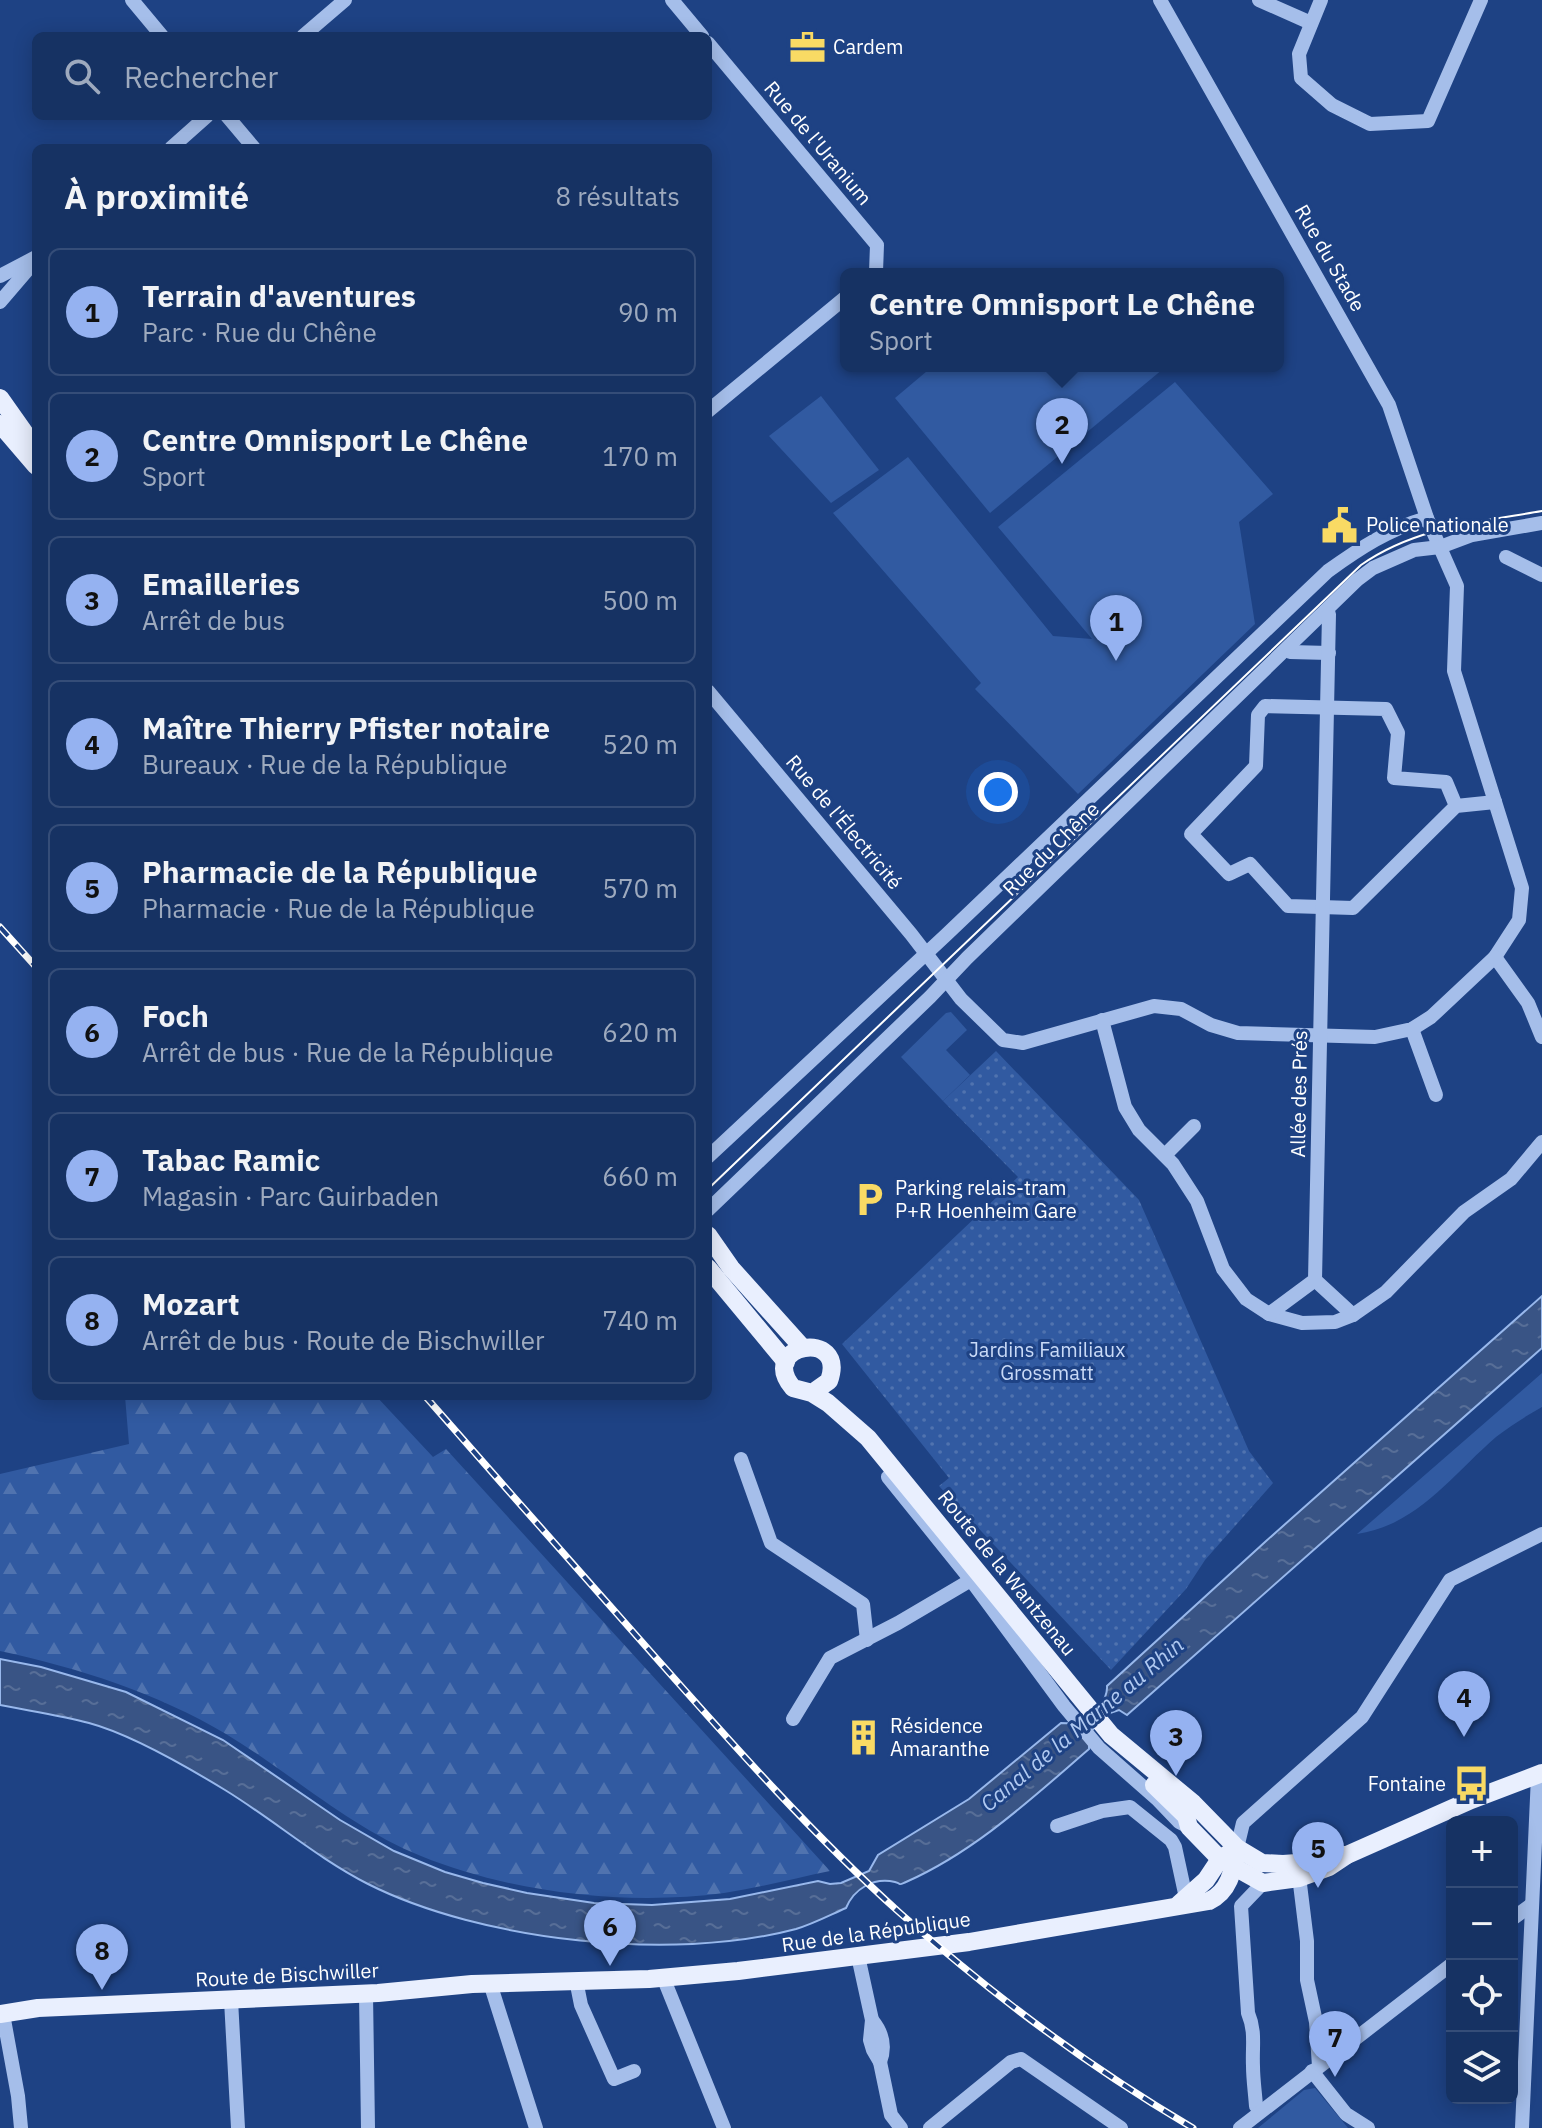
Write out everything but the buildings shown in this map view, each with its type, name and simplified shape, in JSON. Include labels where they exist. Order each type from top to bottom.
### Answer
[{"type":"main road","points":[[0,398],[32,443]]},
{"type":"main road","points":[[0,424],[32,461]]},
{"type":"main road","name":"Route de la Wantzenau","points":[[712,1241],[731,1268],[802,1347],[810,1346],[825,1353],[831,1366],[829,1381],[862,1423],[868,1438]]},
{"type":"main road","name":"Route de la Wantzenau","points":[[712,1273],[786,1362],[786,1376],[793,1388],[812,1393],[868,1438],[1071,1700],[1186,1816],[1189,1827],[1230,1858]]},
{"type":"main road","points":[[786,1362],[795,1350],[802,1347]]},
{"type":"main road","points":[[812,1393],[829,1381]]},
{"type":"main road","name":"Route de la Wantzenau","points":[[1109,1741],[1193,1803],[1230,1858]]},
{"type":"main road","points":[[1230,1858],[1263,1883],[1298,1871],[1326,1855],[1347,1855],[1471,1800],[1541,1775]]},
{"type":"main road","points":[[1230,1858],[1298,1871]]},
{"type":"main road","points":[[1183,1901],[1230,1858]]},
{"type":"main road","name":"Rue de la République","points":[[576,1980],[663,1977],[788,1966],[996,1938],[1183,1901]]},
{"type":"main road","name":"Route de Bischwiller","points":[[1,2014],[38,2008],[366,1994],[490,1983],[576,1980]]},
{"type":"street","points":[[132,0],[159,32]]},
{"type":"street","points":[[308,32],[345,0]]},
{"type":"street","points":[[672,0],[699,32]]},
{"type":"street","name":"Rue du Stade","points":[[1160,0],[1389,405],[1427,518],[1457,586],[1454,671],[1522,888],[1519,920],[1495,957],[1431,1017],[1412,1029]]},
{"type":"street","points":[[1259,0],[1311,23]]},
{"type":"street","points":[[1321,0],[1299,54],[1301,78],[1332,105],[1370,124],[1428,121],[1481,0]]},
{"type":"street","name":"Rue de l'Uranium","points":[[712,48],[877,245],[876,268]]},
{"type":"street","points":[[176,144],[202,120]]},
{"type":"street","points":[[230,120],[251,144]]},
{"type":"street","points":[[0,276],[32,260]]},
{"type":"street","points":[[0,302],[32,263]]},
{"type":"street","points":[[712,408],[840,302]]},
{"type":"street","name":"Rue du Chêne","points":[[712,1153],[1328,571],[1370,541],[1427,518]]},
{"type":"street","name":"Rue du Chêne","points":[[712,1206],[1357,580],[1392,558],[1414,550],[1440,547],[1472,535],[1542,523]]},
{"type":"street","points":[[1506,557],[1542,575]]},
{"type":"street","name":"Allée des Prés","points":[[1315,1280],[1329,614]]},
{"type":"street","points":[[1290,652],[1329,653]]},
{"type":"street","name":"Rue de l'Électricité","points":[[712,696],[961,999],[1003,1040],[1023,1043],[1154,1006],[1181,1009],[1211,1025],[1238,1033],[1375,1037],[1412,1029]]},
{"type":"street","points":[[1456,806],[1446,782],[1394,778],[1398,733],[1386,709],[1265,706],[1258,715],[1256,766],[1191,834],[1229,874],[1250,864],[1288,906],[1353,908],[1456,806],[1495,802]]},
{"type":"street","points":[[1495,957],[1528,1003],[1542,1037]]},
{"type":"street","points":[[1102,1020],[1125,1107],[1139,1130],[1165,1155],[1197,1201],[1223,1269],[1246,1299],[1269,1314],[1302,1323],[1335,1322],[1353,1315],[1386,1292],[1464,1212],[1511,1179],[1542,1142]]},
{"type":"street","points":[[1412,1029],[1436,1095]]},
{"type":"street","points":[[1165,1155],[1194,1126]]},
{"type":"street","points":[[1269,1314],[1315,1280],[1353,1315]]},
{"type":"street","name":"Route de la Wantzenau","points":[[868,1438],[876,1461],[1071,1700]]},
{"type":"street","points":[[741,1459],[771,1543],[863,1604],[867,1640]]},
{"type":"street","points":[[1230,1858],[1243,1823],[1362,1717],[1450,1580],[1542,1534]]},
{"type":"street","points":[[793,1719],[830,1658],[971,1580]]},
{"type":"street","points":[[1522,2128],[1541,1775]]},
{"type":"street","points":[[1057,1826],[1102,1811],[1130,1807],[1171,1840],[1175,1847],[1183,1901]]},
{"type":"street","points":[[1298,1871],[1307,1941],[1307,1980],[1316,2022],[1316,2068],[1346,2114],[1368,2128]]},
{"type":"street","points":[[1260,2111],[1256,2106],[1255,2047],[1253,2025],[1248,2013],[1241,1906],[1263,1883]]},
{"type":"street","points":[[1518,1915],[1535,1903]]},
{"type":"street","points":[[858,1956],[872,2020],[883,2045],[880,2062],[891,2115],[901,2128]]},
{"type":"street","points":[[1240,2128],[1446,1969]]},
{"type":"street","points":[[663,1977],[724,2128]]},
{"type":"street","points":[[576,1980],[581,2005],[614,2079],[634,2071]]},
{"type":"street","points":[[490,1983],[536,2128]]},
{"type":"street","points":[[366,1994],[369,2125]]},
{"type":"street","points":[[231,2000],[238,2128]]},
{"type":"street","points":[[1,2014],[21,2128]]},
{"type":"street","points":[[930,2128],[1011,2062],[1021,2059],[1113,2126]]},
{"type":"green space","points":[[926,372],[1159,372],[990,513],[895,398]]},
{"type":"green space","points":[[1175,382],[1273,494],[1239,522],[1255,624],[1078,794],[975,689],[981,683],[833,513],[908,457],[1053,636],[1092,639],[998,527]]},
{"type":"green space","points":[[821,396],[879,470],[831,503],[769,436]]},
{"type":"green space","points":[[951,1012],[967,1030],[946,1050],[970,1075],[943,1101],[901,1057],[946,1013]]},
{"type":"green space","name":"Jardins Familiaux Grossmatt","points":[[996,1051],[1139,1200],[1249,1451],[1273,1483],[1205,1560],[1186,1589],[1111,1670],[939,1486],[949,1478],[842,1344],[1018,1177],[943,1101]]},
{"type":"green space","points":[[1542,1373],[1542,1407],[1496,1437],[1416,1509],[1379,1529],[1357,1534]]},
{"type":"green space","points":[[125,1400],[380,1400],[433,1457],[446,1449],[830,1871],[724,1893],[649,1898],[570,1893],[493,1879],[421,1856],[369,1830],[250,1749],[173,1706],[88,1674],[0,1651],[0,1474],[129,1444]]},
{"type":"green space","points":[[1315,2088],[1348,2128],[1258,2128],[1304,2090]]},
{"type":"water","name":"Canal de la Marne au Rhin","points":[[1542,1296],[1542,1348],[1127,1715],[1119,1710],[1110,1713],[1089,1733],[1089,1749],[1046,1786],[980,1839],[932,1869],[901,1884],[879,1881],[865,1886],[854,1895],[846,1908],[796,1929],[747,1939],[693,1944],[636,1944],[520,1932],[465,1920],[414,1904],[368,1884],[331,1863],[225,1790],[141,1743],[89,1723],[0,1705],[0,1659],[41,1667],[126,1692],[223,1740],[340,1820],[394,1851],[445,1872],[527,1893],[594,1903],[652,1905],[730,1899],[818,1881],[841,1883],[869,1871],[878,1855],[969,1799],[1061,1723],[1079,1723],[1091,1716],[1103,1702],[1107,1686]]},
{"type":"tram line","points":[[712,1185],[1361,565],[1382,552],[1425,534],[1542,511]]},
{"type":"railway","points":[[0,927],[32,963]]},
{"type":"railway","points":[[429,1400],[745,1757],[805,1822],[868,1883],[934,1943],[1041,2028],[1193,2128]]},
{"type":"place","name":"Cardem","points":[[807,47]]},
{"type":"place","name":"Centre Omnisport Le Chêne","points":[[1062,464]]},
{"type":"place","name":"Police nationale","points":[[1340,525]]},
{"type":"place","name":"Terrain d'aventures","points":[[1116,661]]},
{"type":"place","name":"Parking relais-tram P+R Hoenheim Gare","points":[[869,1200]]},
{"type":"place","name":"Résidence Amaranthe","points":[[864,1737]]},
{"type":"place","name":"Maître Thierry Pfister notaire","points":[[1464,1737]]},
{"type":"place","name":"Emailleries","points":[[1176,1776]]},
{"type":"place","name":"Fontaine","points":[[1472,1784]]},
{"type":"place","name":"Pharmacie de la République","points":[[1318,1888]]},
{"type":"place","name":"Foch","points":[[610,1966]]},
{"type":"place","name":"Mozart","points":[[102,1990]]},
{"type":"place","name":"Tabac Ramic","points":[[1335,2077]]}]
